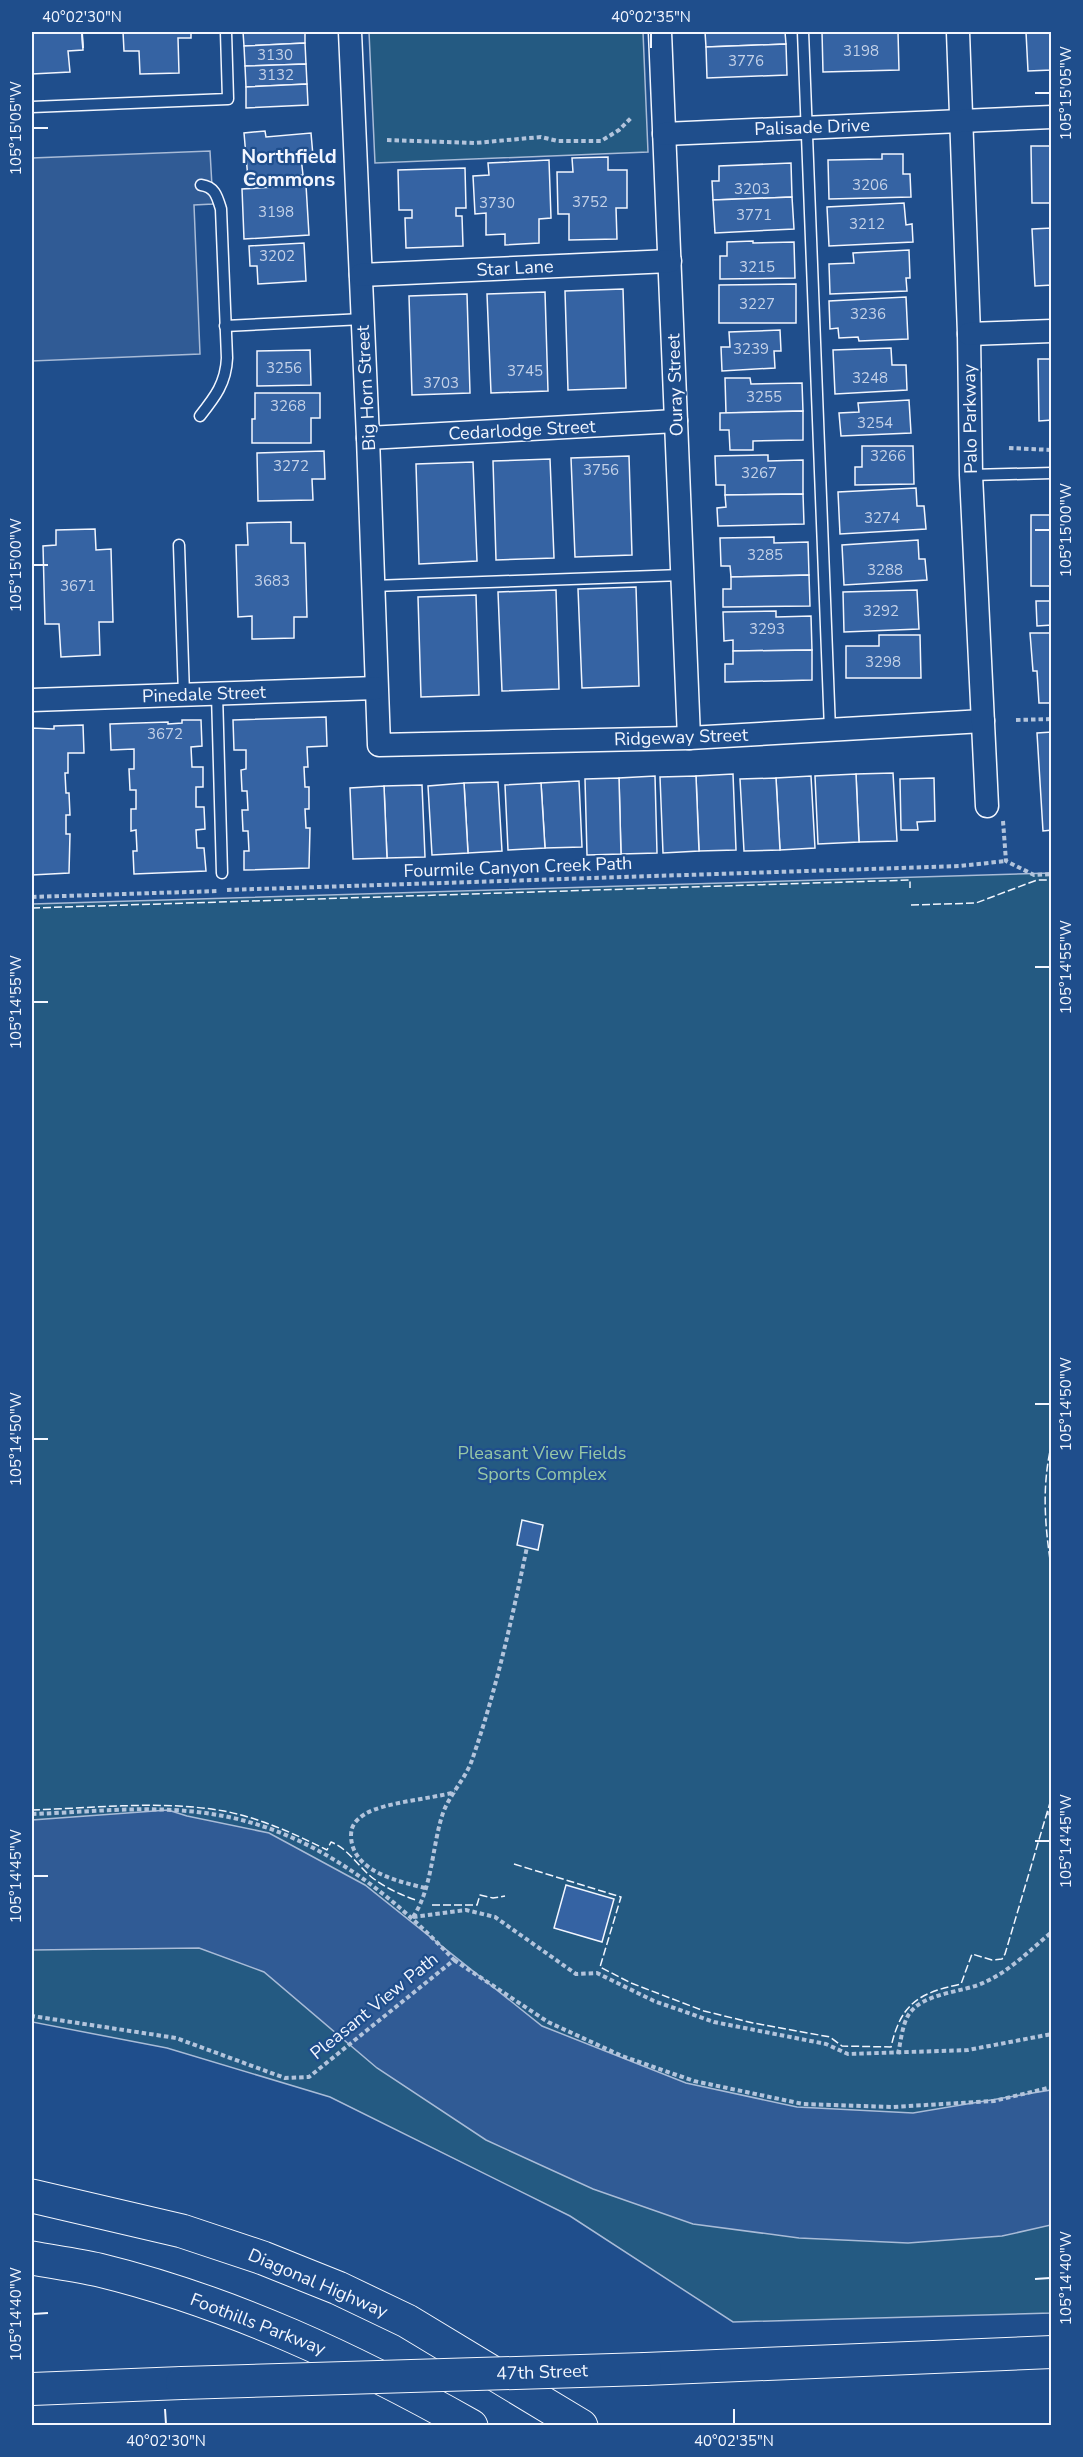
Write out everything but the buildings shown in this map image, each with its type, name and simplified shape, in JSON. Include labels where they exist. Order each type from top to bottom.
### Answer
[{"type":"highway","name":"Diagonal Highway","points":[[32,2196],[182,2231],[263,2258],[338,2288],[407,2321],[581,2426]]},
{"type":"highway","name":"Foothills Parkway","points":[[32,2258],[98,2270],[170,2291],[248,2318],[328,2350],[406,2389],[471,2426]]},
{"type":"street","name":"Big Horn Street","points":[[350,32],[379,745]]},
{"type":"street","name":"Ouray Street","points":[[660,32],[689,738]]},
{"type":"street","name":"Palo Parkway","points":[[958,32],[969,334],[971,475],[987,806]]},
{"type":"street","name":"Palisade Drive","points":[[664,134],[1052,117]]},
{"type":"street","name":"Star Lane","points":[[361,275],[670,261]]},
{"type":"street","points":[[969,334],[1052,331]]},
{"type":"street","name":"Cedarlodge Street","points":[[368,438],[676,421]]},
{"type":"street","name":"Pinedale Street","points":[[32,700],[376,688]]},
{"type":"street","name":"Ridgeway Street","points":[[379,745],[689,738],[983,721]]},
{"type":"street","name":"47th Street","points":[[32,2389],[645,2369],[1052,2352]]},
{"type":"lane","points":[[32,107],[228,99],[226,32]]},
{"type":"lane","points":[[803,32],[830,730]]},
{"type":"lane","points":[[200,416],[218,394],[226,372],[220,208],[216,194],[210,186],[201,185]]},
{"type":"lane","points":[[225,326],[363,319]]},
{"type":"lane","points":[[971,475],[1052,473]]},
{"type":"lane","points":[[179,545],[184,695]]},
{"type":"lane","points":[[373,586],[682,575]]},
{"type":"lane","points":[[217,694],[222,873]]},
{"type":"path","points":[[387,140],[475,143],[541,137],[558,141],[601,141],[619,130],[632,117]]},
{"type":"path","points":[[1009,448],[1052,450]]},
{"type":"path","points":[[1016,720],[1052,719]]},
{"type":"path","points":[[987,806],[1003,815],[1006,861],[1034,875],[1052,874]]},
{"type":"path","name":"Fourmile Canyon Creek Path","points":[[32,897],[960,866],[1006,861]]},
{"type":"path","points":[[413,1917],[423,1903],[443,1813],[465,1778],[472,1761],[494,1688],[527,1547]]},
{"type":"path","points":[[425,1888],[395,1880],[366,1864],[351,1844],[351,1832],[354,1823],[367,1813],[456,1791]]},
{"type":"path","name":"Pleasant View Path","points":[[32,1814],[168,1810],[218,1815],[278,1832],[326,1854],[369,1882],[413,1917],[454,1960],[309,2077],[285,2078],[176,2038],[32,2016]]},
{"type":"path","points":[[413,1917],[466,1910],[495,1917],[576,1974],[597,1973],[654,2001],[714,2022],[826,2044],[848,2054],[968,2050],[1052,2034]]},
{"type":"path","points":[[898,2054],[903,2027],[909,2013],[926,2001],[986,1982],[1015,1963],[1052,1932]]},
{"type":"path","points":[[454,1960],[548,2022],[622,2056],[705,2083],[802,2104],[892,2108],[994,2101],[1052,2087]]},
{"type":"green space","points":[[369,32],[643,32],[648,152],[375,163]]},
{"type":"green space","name":"Pleasant View Fields Sports Complex","points":[[1051,873],[1051,2313],[733,2322],[570,2216],[330,2097],[167,2048],[32,2022],[32,904]]},
{"type":"shaded area","points":[[210,151],[213,204],[194,205],[200,354],[32,361],[32,158]]},
{"type":"shaded area","points":[[168,1810],[269,1833],[365,1885],[542,2026],[686,2083],[797,2107],[913,2113],[1051,2090],[1051,2225],[1002,2236],[908,2243],[799,2238],[693,2224],[593,2189],[486,2140],[377,2068],[264,1972],[199,1948],[32,1950],[32,1820]]},
{"type":"fence","points":[[32,908],[910,880],[910,888]]},
{"type":"fence","points":[[911,905],[976,903],[1037,880],[1052,880]]},
{"type":"fence","points":[[1052,1442],[1045,1491],[1052,1573]]},
{"type":"fence","points":[[514,1864],[621,1897],[600,1967],[631,1983],[704,2011],[753,2023],[830,2037],[842,2046],[891,2047],[895,2032],[906,2010],[923,1996],[961,1984],[972,1954],[992,1960],[1002,1959],[1052,1796]]},
{"type":"fence","points":[[32,1810],[152,1805],[200,1808],[237,1814],[277,1827],[327,1850],[331,1842],[343,1849],[379,1882],[416,1900]]},
{"type":"fence","points":[[432,1905],[477,1905],[480,1895],[493,1898],[505,1896]]},
{"type":"district","name":"Northfield Commons","points":[[289,168]]}]
